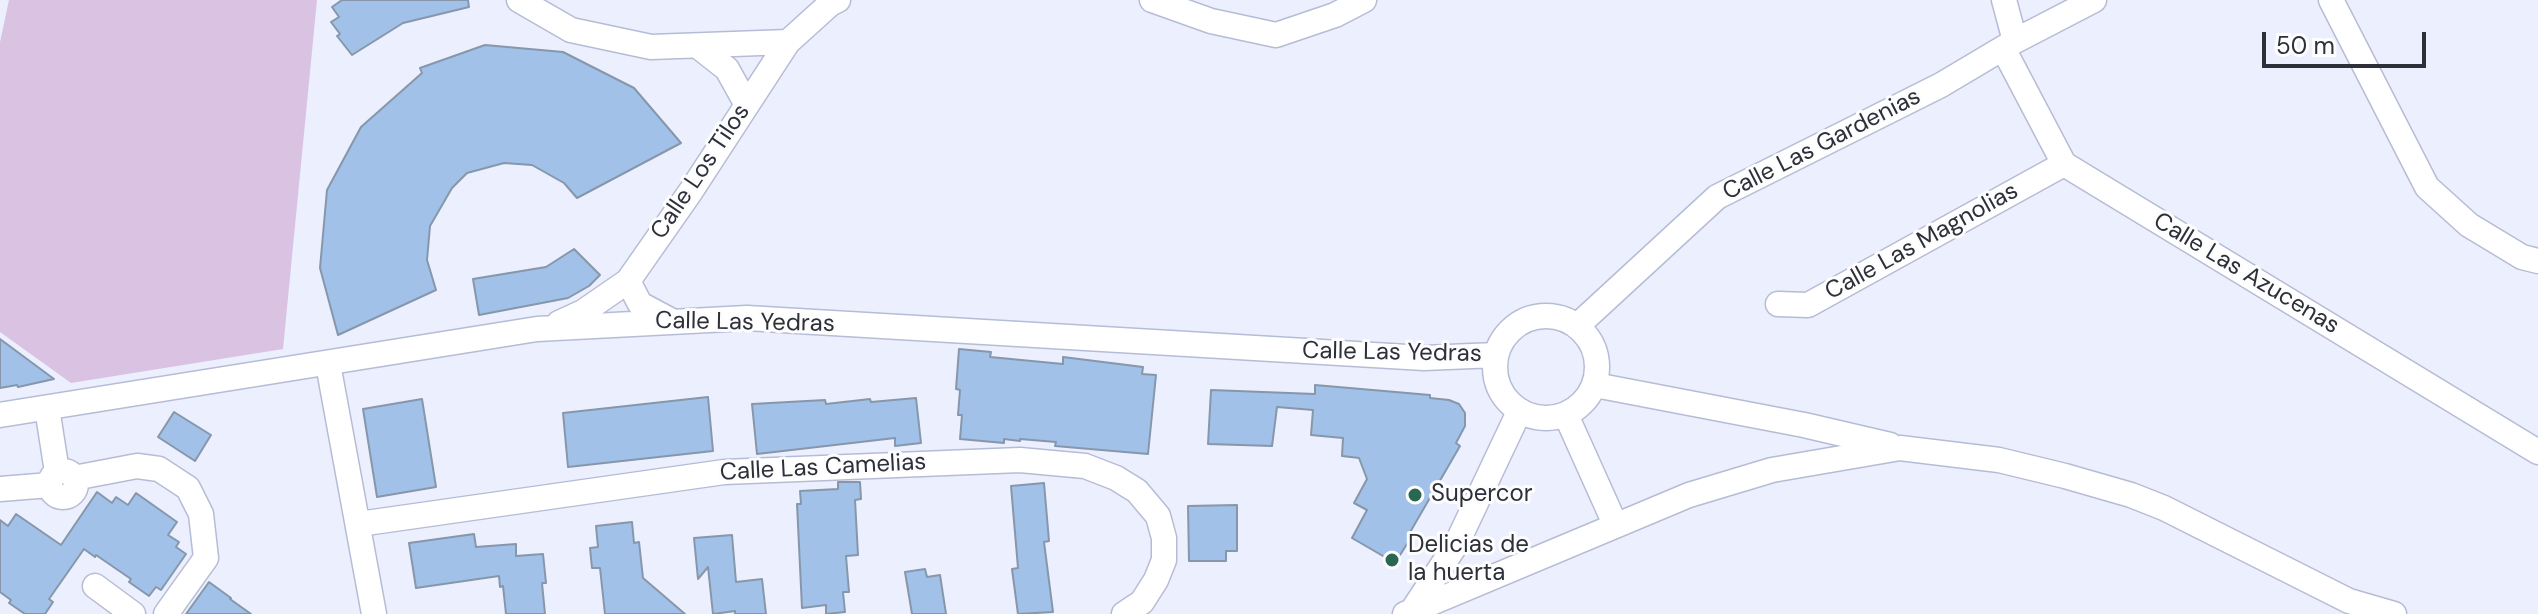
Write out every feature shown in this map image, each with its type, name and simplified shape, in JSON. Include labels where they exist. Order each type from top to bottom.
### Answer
[{"type":"street","points":[[519,0],[571,30],[651,47],[788,42]]},
{"type":"street","name":"Calle Los Tilos","points":[[550,328],[583,312],[628,281],[788,42],[838,0]]},
{"type":"street","points":[[1152,0],[1211,21],[1276,35],[1335,15],[1364,0]]},
{"type":"street","points":[[2004,0],[2009,46],[2064,164]]},
{"type":"street","name":"Calle Las Gardenias","points":[[1577,326],[1717,197],[1941,85],[2094,0]]},
{"type":"street","points":[[2331,0],[2427,187],[2469,225],[2522,257],[2538,261]]},
{"type":"street","points":[[699,47],[727,69],[747,105]]},
{"type":"street","name":"Calle Las Magnolias","points":[[1778,304],[1808,305],[2064,164]]},
{"type":"street","name":"Calle Las Azucenas","points":[[2064,164],[2538,452]]},
{"type":"street","points":[[628,281],[640,304],[672,321]]},
{"type":"street","points":[[1539,316],[1559,317],[1577,326],[1591,342],[1597,363],[1595,385],[1583,403],[1566,415],[1550,419],[1534,418],[1519,412],[1498,387],[1494,371],[1496,355],[1505,336],[1520,323],[1539,316]]},
{"type":"street","name":"Calle Las Yedras","points":[[0,415],[550,328],[672,321],[747,318],[1424,358],[1496,355]]},
{"type":"street","points":[[328,364],[374,614]]},
{"type":"street","points":[[1595,385],[1804,425],[1900,448],[1999,460],[2065,476],[2164,508],[2349,601],[2394,614]]},
{"type":"street","points":[[47,408],[60,478]]},
{"type":"street","points":[[1409,613],[1457,543],[1519,412]]},
{"type":"street","points":[[1566,415],[1615,524]]},
{"type":"street","points":[[1409,613],[1689,495],[1772,470],[1900,448]]},
{"type":"street","name":"Calle Las Camelias","points":[[359,524],[724,472],[1020,460],[1085,466],[1116,478],[1137,491],[1158,516],[1164,538],[1164,560],[1156,580],[1142,602],[1124,614]]},
{"type":"street","points":[[0,489],[137,466],[159,469],[188,488],[201,514],[206,558],[166,614]]},
{"type":"street","points":[[95,586],[133,614]]},
{"type":"shaded area","points":[[9,0],[317,0],[283,349],[71,383],[0,332],[0,42]]},
{"type":"building","points":[[342,0],[468,0],[469,7],[403,23],[352,55],[337,36],[340,34],[331,22],[339,17],[332,7]]},
{"type":"building","points":[[485,45],[563,52],[634,88],[681,143],[577,198],[564,183],[532,165],[504,163],[467,173],[452,188],[430,226],[427,260],[436,290],[338,335],[320,268],[327,190],[361,127],[422,73],[420,68]]},
{"type":"building","points":[[574,249],[600,275],[589,286],[568,298],[479,315],[473,279],[546,267]]},
{"type":"building","points":[[0,339],[54,379],[0,388]]},
{"type":"building","points":[[959,349],[991,352],[990,357],[1063,364],[1063,357],[1143,367],[1142,374],[1156,375],[1148,454],[1055,446],[1056,442],[1020,439],[1004,439],[1004,443],[960,439],[960,390],[956,389]]},
{"type":"building","points":[[1315,385],[1430,395],[1430,398],[1459,404],[1465,413],[1465,426],[1456,443],[1460,446],[1395,563],[1352,538],[1367,510],[1354,503],[1367,479],[1359,458],[1342,456],[1343,438],[1311,435],[1313,410],[1277,407],[1272,446],[1208,444],[1211,390],[1315,394]]},
{"type":"building","points":[[708,397],[713,451],[568,467],[563,413]]},
{"type":"building","points":[[916,398],[921,443],[895,446],[895,438],[757,454],[752,404],[825,400],[826,404]]},
{"type":"building","points":[[422,399],[436,487],[377,497],[363,409]]},
{"type":"building","points":[[174,412],[211,435],[195,461],[158,437]]},
{"type":"building","points":[[838,482],[860,482],[861,499],[855,500],[858,555],[846,556],[849,592],[843,592],[845,612],[826,614],[826,605],[802,608],[797,504],[801,504],[800,491],[838,489]]},
{"type":"building","points":[[1044,483],[1049,541],[1044,542],[1053,612],[1018,614],[1012,569],[1018,568],[1011,486]]},
{"type":"building","points":[[97,492],[112,503],[116,497],[128,505],[136,493],[177,522],[168,535],[179,542],[176,547],[186,554],[161,590],[156,587],[149,596],[129,582],[131,579],[84,549],[49,599],[53,602],[45,614],[25,614],[0,592],[0,520],[8,526],[16,514],[61,545]]},
{"type":"building","points":[[1237,505],[1237,551],[1226,551],[1226,561],[1189,561],[1188,506]]},
{"type":"building","points":[[632,522],[634,543],[639,542],[643,578],[685,614],[605,614],[600,568],[592,568],[590,548],[598,547],[596,526]]},
{"type":"building","points":[[474,534],[476,547],[516,544],[516,556],[543,554],[545,614],[506,614],[499,576],[416,588],[409,543]]},
{"type":"building","points":[[732,535],[736,582],[762,579],[766,614],[735,614],[735,611],[713,614],[708,567],[698,579],[694,538]]},
{"type":"building","points":[[925,569],[927,577],[940,575],[946,614],[912,614],[905,572]]},
{"type":"building","points":[[209,582],[230,599],[251,614],[186,614]]},
{"type":"place","name":"Supercor","points":[[1415,495]]},
{"type":"place","name":"Delicias de la huerta","points":[[1392,560]]}]
